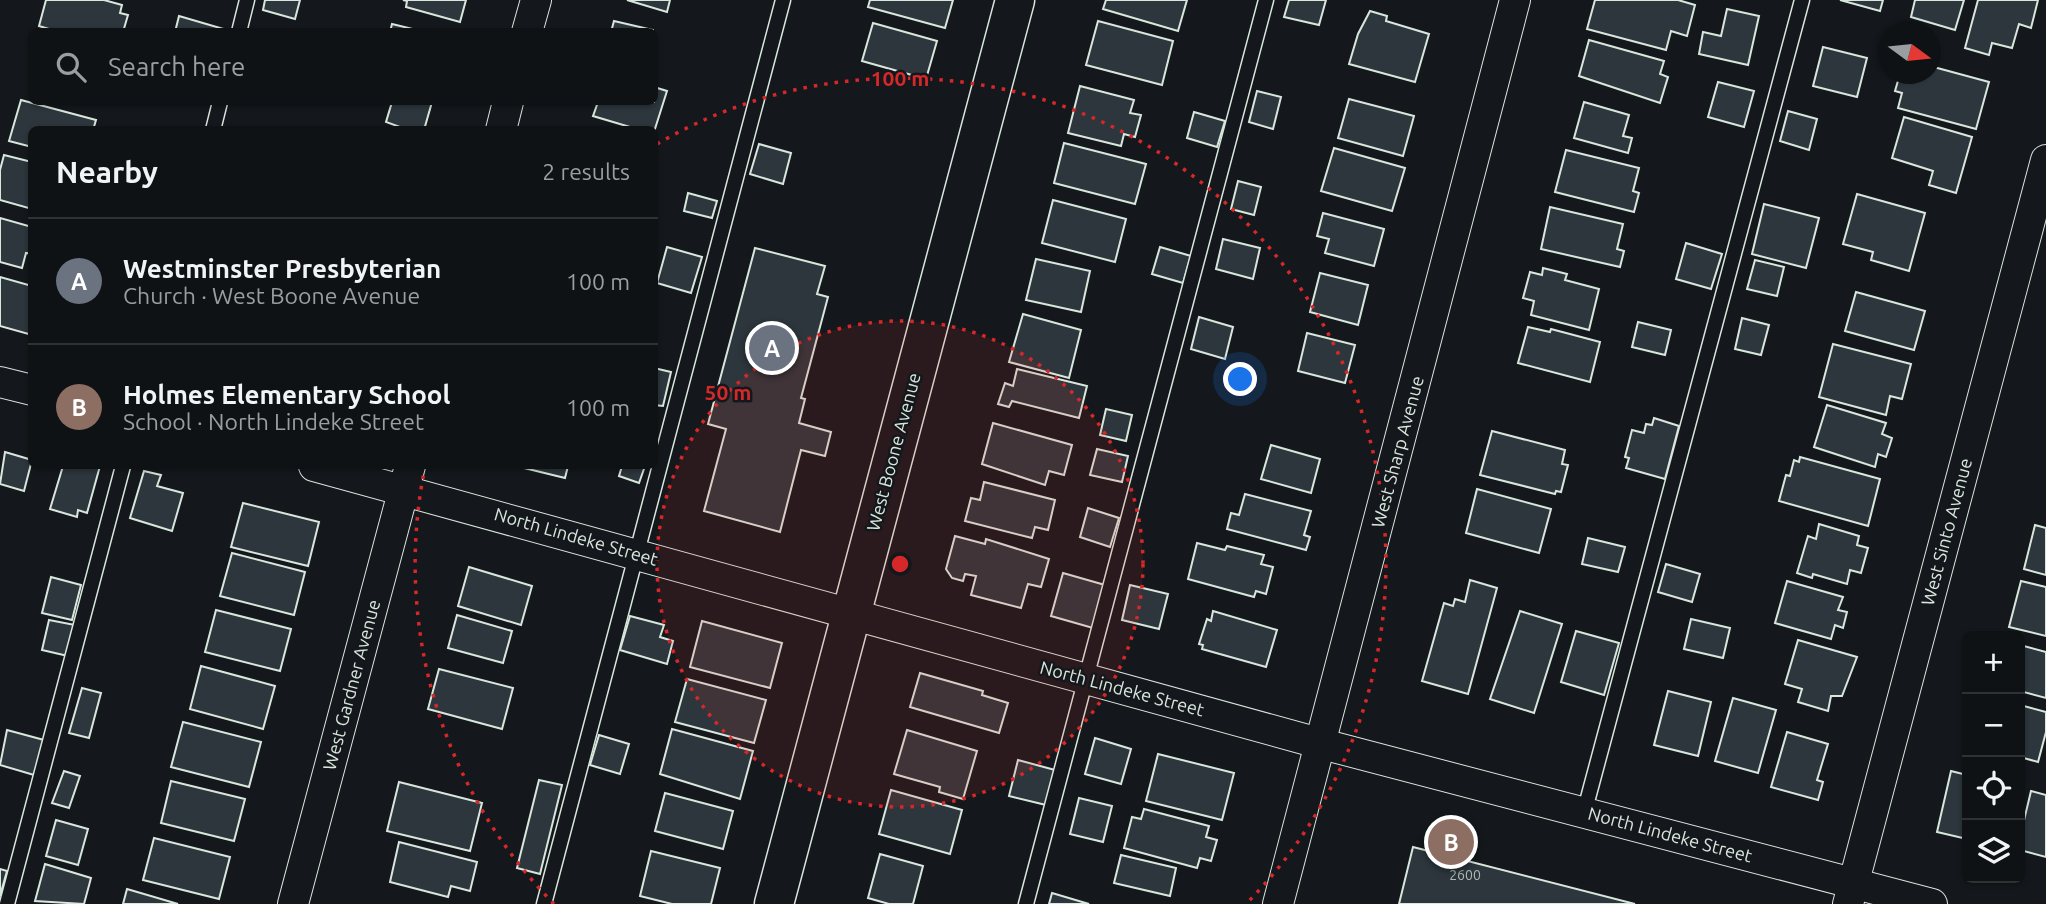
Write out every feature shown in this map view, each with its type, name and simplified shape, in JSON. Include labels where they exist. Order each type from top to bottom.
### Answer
[{"type":"main road","name":"West Boone Avenue","points":[[774,904],[1014,0]]},
{"type":"street","points":[[528,28],[536,0]]},
{"type":"street","name":"West Sharp Avenue","points":[[1278,904],[1515,0]]},
{"type":"street","points":[[502,126],[507,105]]},
{"type":"street","name":"West Sinto Avenue","points":[[1851,894],[2046,160]]},
{"type":"street","points":[[0,382],[28,389]]},
{"type":"street","name":"North Lindeke Street","points":[[339,469],[407,477],[637,555],[1087,680],[1584,813],[1851,894],[1932,904]]},
{"type":"street","name":"West Gardner Avenue","points":[[293,904],[407,477]]},
{"type":"lane","points":[[240,28],[247,0]]},
{"type":"lane","points":[[544,904],[783,0]]},
{"type":"lane","points":[[1026,904],[1266,0]]},
{"type":"lane","points":[[1584,813],[1802,0]]},
{"type":"lane","points":[[214,126],[219,105]]},
{"type":"lane","points":[[7,904],[122,469]]},
{"type":"building","points":[[46,0],[104,0],[122,5],[120,13],[128,15],[124,28],[39,26]]},
{"type":"building","points":[[265,0],[300,0],[295,19],[263,10]]},
{"type":"building","points":[[403,0],[466,0],[460,22],[406,7],[407,1]]},
{"type":"building","points":[[627,0],[670,0],[667,12]]},
{"type":"building","points":[[870,0],[953,0],[945,28],[868,7]]},
{"type":"building","points":[[1106,0],[1187,0],[1178,31],[1103,9]]},
{"type":"building","points":[[1289,0],[1326,0],[1319,25],[1284,17]]},
{"type":"building","points":[[1595,0],[1678,0],[1695,5],[1687,36],[1671,31],[1666,50],[1587,29]]},
{"type":"building","points":[[1840,0],[1883,0],[1880,11]]},
{"type":"building","points":[[1915,0],[1964,0],[1955,30],[1941,26],[1941,21],[1925,21],[1911,17]]},
{"type":"building","points":[[1978,0],[2038,0],[2031,28],[2019,24],[2012,48],[1992,43],[1989,55],[1965,48]]},
{"type":"building","points":[[1727,9],[1759,16],[1748,65],[1699,54],[1703,32],[1721,36]]},
{"type":"building","points":[[1370,11],[1387,16],[1386,21],[1429,34],[1415,82],[1349,64],[1358,34]]},
{"type":"building","points":[[179,16],[220,28],[176,28]]},
{"type":"building","points":[[614,21],[644,28],[612,28]]},
{"type":"building","points":[[1098,21],[1173,41],[1162,85],[1086,65]]},
{"type":"building","points":[[873,23],[937,41],[926,79],[862,61]]},
{"type":"building","points":[[392,24],[408,28],[391,28]]},
{"type":"building","points":[[1589,40],[1664,61],[1660,74],[1668,77],[1660,103],[1579,76]]},
{"type":"building","points":[[1823,47],[1867,58],[1857,97],[1813,86]]},
{"type":"building","points":[[1941,69],[1989,82],[1976,129],[1898,108],[1902,93],[1895,91],[1897,84],[1941,84]]},
{"type":"building","points":[[1718,82],[1754,91],[1744,127],[1708,117]]},
{"type":"building","points":[[1080,86],[1134,100],[1130,113],[1141,115],[1135,137],[1124,134],[1121,146],[1068,133]]},
{"type":"building","points":[[658,88],[667,91],[656,126],[627,126],[593,116],[597,105],[658,105]]},
{"type":"building","points":[[1257,91],[1281,97],[1273,129],[1249,122]]},
{"type":"building","points":[[1349,99],[1414,116],[1403,156],[1338,138]]},
{"type":"building","points":[[21,100],[28,102],[28,105],[40,105],[96,120],[94,126],[28,126],[28,146],[9,141]]},
{"type":"building","points":[[1584,102],[1629,115],[1623,136],[1632,138],[1628,153],[1574,138]]},
{"type":"building","points":[[391,105],[431,105],[425,126],[397,126],[386,122]]},
{"type":"building","points":[[1788,111],[1817,119],[1809,150],[1780,141]]},
{"type":"building","points":[[1194,112],[1225,121],[1217,147],[1187,138]]},
{"type":"building","points":[[1904,117],[1972,137],[1956,193],[1929,185],[1933,171],[1892,158]]},
{"type":"building","points":[[1064,143],[1146,164],[1135,204],[1054,183]]},
{"type":"building","points":[[759,144],[791,153],[783,184],[750,174]]},
{"type":"building","points":[[1334,148],[1405,168],[1392,211],[1321,191]]},
{"type":"building","points":[[1566,150],[1639,168],[1633,191],[1639,193],[1634,212],[1555,192]]},
{"type":"building","points":[[4,155],[28,161],[28,208],[0,200],[0,170]]},
{"type":"building","points":[[1238,181],[1261,187],[1254,215],[1231,209]]},
{"type":"building","points":[[688,193],[717,201],[712,218],[684,211]]},
{"type":"building","points":[[1857,194],[1925,213],[1909,271],[1871,260],[1873,252],[1843,244]]},
{"type":"building","points":[[1053,200],[1126,219],[1115,262],[1042,243]]},
{"type":"building","points":[[1764,204],[1819,218],[1806,268],[1752,254]]},
{"type":"building","points":[[1550,207],[1623,224],[1617,249],[1624,251],[1620,267],[1541,249]]},
{"type":"building","points":[[1323,213],[1384,229],[1374,266],[1325,253],[1329,239],[1317,236]]},
{"type":"building","points":[[0,218],[28,226],[28,253],[22,268],[0,262]]},
{"type":"building","points":[[1223,239],[1260,248],[1253,279],[1216,269]]},
{"type":"building","points":[[1686,243],[1722,254],[1711,289],[1676,279]]},
{"type":"building","points":[[667,247],[702,257],[691,293],[658,283]]},
{"type":"building","points":[[1160,247],[1191,256],[1183,283],[1152,274]]},
{"type":"building","points":[[755,248],[825,266],[817,294],[828,297],[801,398],[805,399],[799,423],[831,432],[825,456],[801,450],[780,532],[704,511],[726,429],[708,424]]},
{"type":"building","points":[[1036,259],[1090,271],[1081,312],[1026,300]]},
{"type":"building","points":[[1755,260],[1784,267],[1777,296],[1747,289]]},
{"type":"building","points":[[1543,268],[1567,274],[1565,280],[1599,289],[1589,330],[1531,315],[1534,301],[1523,298],[1530,272],[1542,275]]},
{"type":"building","points":[[1320,273],[1368,285],[1358,325],[1310,312]]},
{"type":"building","points":[[0,277],[28,285],[28,334],[0,326]]},
{"type":"building","points":[[1856,292],[1925,311],[1914,350],[1845,331]]},
{"type":"building","points":[[1023,314],[1081,330],[1069,378],[1009,362]]},
{"type":"building","points":[[1199,317],[1233,327],[1225,359],[1191,349]]},
{"type":"building","points":[[1742,318],[1769,325],[1761,355],[1735,349]]},
{"type":"building","points":[[1638,322],[1671,330],[1665,355],[1632,347]]},
{"type":"building","points":[[1528,327],[1550,332],[1551,329],[1600,342],[1590,382],[1518,363]]},
{"type":"building","points":[[1307,333],[1355,345],[1345,383],[1298,371]]},
{"type":"building","points":[[1833,344],[1911,364],[1902,399],[1890,396],[1886,415],[1819,397]]},
{"type":"building","points":[[658,369],[671,372],[663,406],[658,405]]},
{"type":"building","points":[[1017,369],[1087,386],[1079,418],[1012,401],[1009,407],[998,404],[1005,383],[1013,386]]},
{"type":"building","points":[[1827,405],[1886,423],[1882,434],[1892,438],[1886,457],[1878,454],[1875,467],[1814,447]]},
{"type":"building","points":[[1106,409],[1132,415],[1126,441],[1100,435]]},
{"type":"building","points":[[1654,418],[1679,426],[1665,479],[1626,468],[1629,458],[1625,457],[1632,430],[1644,433],[1646,424],[1652,425]]},
{"type":"building","points":[[993,423],[1072,445],[1064,475],[1049,471],[1045,485],[982,464]]},
{"type":"building","points":[[1492,431],[1565,450],[1562,464],[1568,465],[1561,492],[1556,491],[1555,494],[1480,475]]},
{"type":"building","points":[[1271,445],[1320,459],[1311,493],[1261,479]]},
{"type":"building","points":[[1097,449],[1128,456],[1122,482],[1090,475]]},
{"type":"building","points":[[5,452],[28,459],[30,469],[24,491],[0,484]]},
{"type":"building","points":[[1800,457],[1880,479],[1868,526],[1779,501],[1786,475],[1790,476],[1794,460],[1799,462]]},
{"type":"building","points":[[62,469],[99,469],[87,513],[78,510],[77,517],[50,509]]},
{"type":"building","points":[[528,469],[567,469],[565,478]]},
{"type":"building","points":[[621,469],[644,469],[639,483],[619,476]]},
{"type":"building","points":[[144,471],[161,475],[157,486],[183,493],[172,531],[130,518]]},
{"type":"building","points":[[984,482],[1055,500],[1048,530],[1035,527],[1032,538],[965,521],[971,498],[980,500]]},
{"type":"building","points":[[1477,489],[1551,509],[1539,553],[1466,533]]},
{"type":"building","points":[[1245,494],[1311,511],[1304,535],[1310,537],[1306,550],[1227,529],[1231,513],[1239,515]]},
{"type":"building","points":[[243,503],[319,522],[308,566],[231,547]]},
{"type":"building","points":[[1088,508],[1119,518],[1110,547],[1080,537]]},
{"type":"building","points":[[1819,524],[1859,536],[1857,545],[1868,548],[1861,573],[1850,570],[1847,584],[1813,574],[1812,578],[1797,573],[1808,536],[1816,539]]},
{"type":"building","points":[[2035,525],[2046,528],[2046,575],[2024,569]]},
{"type":"building","points":[[955,536],[985,544],[986,539],[1049,559],[1041,587],[1028,584],[1021,608],[971,595],[976,576],[965,574],[963,581],[952,578],[946,569]]},
{"type":"building","points":[[1588,538],[1625,547],[1618,572],[1582,564]]},
{"type":"building","points":[[1197,543],[1225,550],[1227,546],[1264,555],[1261,564],[1273,567],[1266,594],[1256,591],[1254,597],[1188,579]]},
{"type":"building","points":[[232,553],[305,572],[294,615],[220,596]]},
{"type":"building","points":[[1666,564],[1700,574],[1692,602],[1658,592]]},
{"type":"building","points":[[469,567],[532,586],[521,625],[458,606]]},
{"type":"building","points":[[1063,573],[1105,585],[1093,628],[1051,616]]},
{"type":"building","points":[[51,577],[81,585],[72,620],[42,613]]},
{"type":"building","points":[[1470,580],[1497,588],[1468,694],[1422,681],[1444,603],[1453,606],[1455,599],[1465,602]]},
{"type":"building","points":[[1787,581],[1843,597],[1838,610],[1847,612],[1843,628],[1835,625],[1831,639],[1775,623]]},
{"type":"building","points":[[2021,581],[2046,587],[2046,636],[2009,627]]},
{"type":"building","points":[[1130,585],[1168,594],[1159,629],[1122,620]]},
{"type":"building","points":[[216,610],[291,629],[280,671],[205,652]]},
{"type":"building","points":[[1213,611],[1277,630],[1266,667],[1202,649],[1203,645],[1199,644],[1207,619],[1211,621]]},
{"type":"building","points":[[1520,611],[1562,624],[1534,713],[1490,699]]},
{"type":"building","points":[[457,615],[512,631],[503,663],[448,648]]},
{"type":"building","points":[[630,616],[664,625],[660,637],[673,641],[667,664],[620,650]]},
{"type":"building","points":[[1691,619],[1730,628],[1723,658],[1684,649]]},
{"type":"building","points":[[49,620],[75,625],[68,656],[42,650]]},
{"type":"building","points":[[702,621],[782,643],[770,688],[690,667]]},
{"type":"building","points":[[1576,631],[1619,643],[1604,695],[1561,682]]},
{"type":"building","points":[[1798,640],[1857,657],[1842,696],[1831,696],[1828,711],[1798,702],[1802,689],[1785,684]]},
{"type":"building","points":[[2025,646],[2046,652],[2046,698],[2025,692]]},
{"type":"building","points":[[201,666],[275,686],[263,729],[190,709]]},
{"type":"building","points":[[439,669],[513,688],[502,729],[428,709]]},
{"type":"building","points":[[920,673],[983,691],[982,695],[1008,703],[999,733],[910,707]]},
{"type":"building","points":[[687,679],[766,700],[754,743],[675,722]]},
{"type":"building","points":[[82,688],[101,693],[89,738],[69,733]]},
{"type":"building","points":[[1668,691],[1711,702],[1698,756],[1654,745]]},
{"type":"building","points":[[1733,698],[1776,710],[1758,773],[1715,761]]},
{"type":"building","points":[[2025,706],[2046,712],[2046,732],[2038,762],[2025,758]]},
{"type":"building","points":[[183,722],[261,742],[249,787],[171,767]]},
{"type":"building","points":[[672,729],[753,751],[740,799],[660,774]]},
{"type":"building","points":[[7,730],[44,740],[34,775],[0,765]]},
{"type":"building","points":[[907,730],[977,751],[963,799],[939,792],[940,787],[894,774]]},
{"type":"building","points":[[1787,732],[1828,744],[1817,780],[1823,782],[1818,800],[1771,787]]},
{"type":"building","points":[[599,735],[629,744],[620,774],[590,765]]},
{"type":"building","points":[[1095,738],[1131,749],[1121,784],[1085,774]]},
{"type":"building","points":[[1158,754],[1234,773],[1222,820],[1146,801]]},
{"type":"building","points":[[1018,760],[1055,770],[1046,805],[1009,796]]},
{"type":"building","points":[[64,771],[80,776],[69,808],[52,803]]},
{"type":"building","points":[[1951,771],[1962,774],[1962,838],[1937,832]]},
{"type":"building","points":[[539,780],[562,785],[540,874],[517,868]]},
{"type":"building","points":[[171,781],[245,799],[234,841],[161,823]]},
{"type":"building","points":[[399,782],[482,803],[470,851],[387,831]]},
{"type":"building","points":[[891,790],[962,810],[950,854],[879,834]]},
{"type":"building","points":[[2031,791],[2046,795],[2046,857],[2025,851],[2025,816]]},
{"type":"building","points":[[665,793],[733,811],[723,849],[655,831]]},
{"type":"building","points":[[1079,798],[1112,806],[1103,842],[1070,834]]},
{"type":"building","points":[[1144,809],[1209,826],[1206,837],[1217,840],[1211,861],[1200,858],[1197,868],[1124,848],[1132,817],[1141,819]]},
{"type":"building","points":[[56,820],[88,829],[78,865],[46,856]]},
{"type":"building","points":[[154,838],[230,857],[219,899],[143,880]]},
{"type":"building","points":[[399,842],[477,862],[470,891],[451,886],[448,897],[390,882]]},
{"type":"building","points":[[1413,847],[1635,904],[1399,904]]},
{"type":"building","points":[[651,851],[720,868],[711,904],[672,904],[640,896]]},
{"type":"building","points":[[880,854],[923,866],[913,904],[889,904],[868,898]]},
{"type":"building","points":[[1121,855],[1176,868],[1170,896],[1114,883]]},
{"type":"building","points":[[45,864],[91,878],[84,904],[35,901]]},
{"type":"building","points":[[0,869],[7,871],[0,896]]},
{"type":"building","points":[[127,889],[178,904],[123,904]]},
{"type":"building","points":[[1052,893],[1089,904],[1049,904]]},
{"type":"place","name":"Westminster Presbyterian","points":[[772,348]]},
{"type":"place","name":"Holmes Elementary School","points":[[1451,842]]}]
